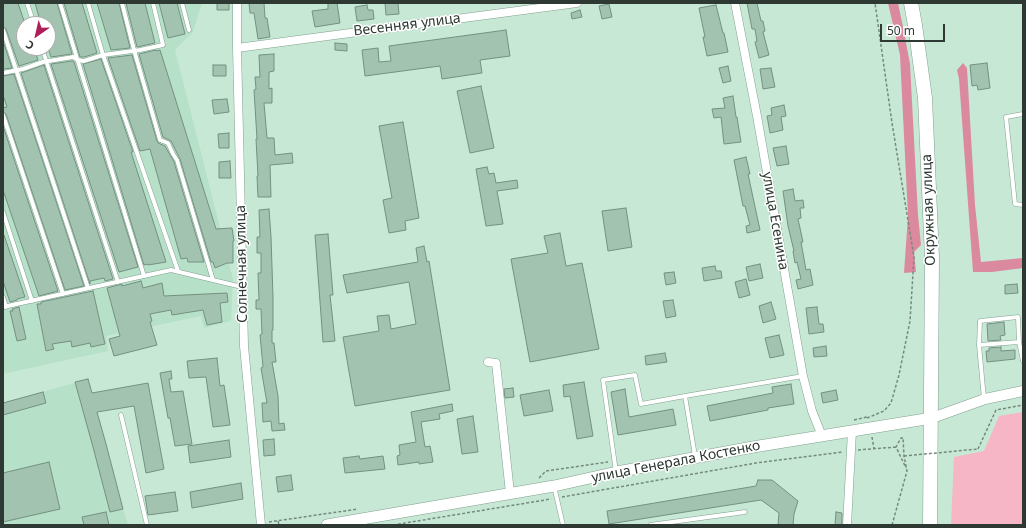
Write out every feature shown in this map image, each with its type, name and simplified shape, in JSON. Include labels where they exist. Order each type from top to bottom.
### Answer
[{"type":"highway","name":"Окружная улица","points":[[911,3],[925,105],[932,258],[930,525]]},
{"type":"main road","name":"улица Генерала Костенко","points":[[327,525],[554,486],[616,472],[753,447],[932,418]]},
{"type":"street","name":"Солнечная улица","points":[[237,3],[244,346],[261,525]]},
{"type":"street","name":"Весенняя улица","points":[[237,48],[577,3]]},
{"type":"street","name":"улица Есенина","points":[[735,3],[757,116],[803,376],[812,411],[822,436]]},
{"type":"street","points":[[488,362],[496,363],[510,493]]},
{"type":"street","name":"улица Генерала Костенко","points":[[932,418],[984,399],[1023,391]]},
{"type":"street","points":[[848,525],[852,432]]},
{"type":"lane","points":[[27,3],[31,16]]},
{"type":"lane","points":[[60,3],[144,276]]},
{"type":"lane","points":[[88,3],[103,55],[178,271]]},
{"type":"lane","points":[[122,3],[160,140],[168,143],[177,160],[214,280]]},
{"type":"lane","points":[[3,73],[73,57],[84,61],[103,55],[163,45],[153,3]]},
{"type":"lane","points":[[182,3],[189,30]]},
{"type":"lane","points":[[3,30],[88,288]]},
{"type":"lane","points":[[44,56],[118,282]]},
{"type":"lane","points":[[1023,114],[1006,117],[1015,204],[1023,204]]},
{"type":"lane","points":[[3,115],[63,294]]},
{"type":"lane","points":[[3,212],[32,301]]},
{"type":"lane","points":[[3,297],[5,307],[171,270],[242,287]]},
{"type":"lane","points":[[984,399],[979,345],[980,321],[1018,317],[1019,342],[1023,361]]},
{"type":"lane","points":[[979,345],[1019,342]]},
{"type":"lane","points":[[616,472],[603,380],[635,375],[641,404],[803,376]]},
{"type":"lane","points":[[685,396],[695,458]]},
{"type":"lane","points":[[121,415],[147,525]]},
{"type":"lane","points":[[554,486],[563,525]]},
{"type":"lane","points":[[650,525],[745,512]]},
{"type":"path","points":[[874,449],[866,417],[884,411],[890,403],[899,375],[910,321],[914,257],[892,123],[875,3]]},
{"type":"path","points":[[904,456],[978,449],[996,410],[1023,404]]},
{"type":"path","points":[[892,525],[907,471],[903,438],[901,438],[896,447]]},
{"type":"path","points":[[393,525],[756,463],[896,447]]},
{"type":"path","points":[[896,447],[907,471]]},
{"type":"path","points":[[278,521],[279,525]]},
{"type":"shaded area","points":[[3,3],[202,3],[193,32],[175,50],[233,279],[231,321],[204,328],[201,316],[106,336],[108,351],[3,374]]},
{"type":"shaded area","points":[[888,3],[898,3],[910,64],[921,245],[914,252],[916,272],[904,273],[908,216],[900,55]]},
{"type":"shaded area","points":[[963,63],[967,68],[975,205],[981,262],[1023,258],[1023,268],[992,272],[973,272],[959,79],[957,70]]},
{"type":"shaded area","points":[[88,379],[128,525],[3,525],[3,403]]},
{"type":"shaded area","points":[[1023,412],[1023,525],[951,525],[954,457],[984,451],[999,416]]},
{"type":"building","points":[[3,3],[18,3],[22,16],[16,16],[16,56],[37,56],[38,60],[19,66],[6,29],[3,27]]},
{"type":"building","points":[[35,3],[57,3],[72,54],[51,57],[56,56],[56,16],[39,16]]},
{"type":"building","points":[[64,3],[82,3],[97,53],[80,57]]},
{"type":"building","points":[[97,3],[119,3],[130,48],[111,50]]},
{"type":"building","points":[[126,3],[145,3],[155,43],[137,47]]},
{"type":"building","points":[[159,3],[177,3],[185,34],[168,38]]},
{"type":"building","points":[[217,3],[229,3],[229,10],[217,10]]},
{"type":"building","points":[[249,3],[264,3],[265,18],[267,18],[270,37],[258,39],[254,13],[250,13]]},
{"type":"building","points":[[328,3],[337,3],[340,23],[315,27],[312,11],[328,9]]},
{"type":"building","points":[[385,3],[398,3],[399,14],[386,15]]},
{"type":"building","points":[[747,3],[757,3],[761,21],[763,21],[765,31],[763,32],[769,55],[759,58],[755,42],[757,41],[755,29],[752,29]]},
{"type":"building","points":[[609,4],[612,17],[602,19],[599,6]]},
{"type":"building","points":[[367,5],[368,10],[373,10],[374,19],[357,21],[355,7]]},
{"type":"building","points":[[716,5],[728,52],[707,56],[699,8]]},
{"type":"building","points":[[580,10],[582,17],[572,19],[571,13]]},
{"type":"building","points":[[506,30],[510,56],[480,60],[482,73],[442,79],[440,66],[365,76],[362,50],[378,48],[379,62],[391,61],[389,46]]},
{"type":"building","points":[[3,41],[12,68],[3,69]]},
{"type":"building","points":[[335,43],[347,44],[347,51],[335,50]]},
{"type":"building","points":[[160,50],[216,229],[232,228],[234,241],[233,263],[227,263],[215,268],[213,262],[211,262],[180,159],[171,141],[163,137],[139,54]]},
{"type":"building","points":[[274,54],[274,71],[269,72],[269,89],[272,88],[272,103],[264,103],[267,138],[274,138],[275,155],[292,153],[293,163],[270,165],[271,197],[258,197],[254,90],[256,89],[255,77],[260,77],[259,55]]},
{"type":"building","points":[[132,55],[157,141],[165,146],[174,162],[204,262],[188,262],[187,258],[181,259],[150,149],[140,151],[108,58]]},
{"type":"building","points":[[101,59],[133,152],[131,152],[166,262],[144,265],[83,64]]},
{"type":"building","points":[[74,62],[138,267],[119,272],[51,64]]},
{"type":"building","points":[[987,63],[990,88],[978,90],[977,85],[972,86],[970,65]]},
{"type":"building","points":[[44,65],[113,279],[105,281],[104,278],[90,281],[90,284],[21,73]]},
{"type":"building","points":[[213,65],[226,65],[226,76],[213,76]]},
{"type":"building","points":[[728,66],[731,81],[723,83],[719,68]]},
{"type":"building","points":[[771,68],[775,87],[763,89],[760,69]]},
{"type":"building","points":[[14,74],[84,286],[65,290],[6,114],[3,112],[3,108],[7,107],[3,95],[3,76]]},
{"type":"building","points":[[481,86],[494,148],[470,153],[457,91]]},
{"type":"building","points":[[733,96],[741,142],[724,144],[721,117],[714,118],[712,109],[725,108],[723,98]]},
{"type":"building","points":[[227,99],[229,112],[214,114],[212,100]]},
{"type":"building","points":[[784,105],[786,116],[781,117],[783,130],[770,133],[767,116],[772,115],[771,108]]},
{"type":"building","points":[[403,122],[419,218],[405,221],[406,230],[389,233],[383,200],[392,198],[379,126]]},
{"type":"building","points":[[3,126],[58,291],[39,296],[3,190]]},
{"type":"building","points":[[229,133],[229,148],[219,148],[218,134]]},
{"type":"building","points":[[786,146],[789,164],[777,166],[773,148]]},
{"type":"building","points":[[746,157],[750,174],[748,174],[760,230],[747,233],[746,226],[750,225],[745,206],[743,206],[734,160]]},
{"type":"building","points":[[230,161],[231,178],[219,178],[219,162]]},
{"type":"building","points":[[487,167],[489,174],[494,173],[496,183],[517,180],[518,188],[497,191],[503,224],[486,226],[476,169]]},
{"type":"building","points":[[793,189],[795,201],[803,200],[804,208],[800,208],[801,218],[798,219],[803,242],[801,242],[806,270],[810,269],[813,285],[798,289],[796,280],[801,279],[797,262],[795,263],[783,191]]},
{"type":"building","points":[[626,208],[632,247],[608,251],[602,211]]},
{"type":"building","points":[[269,209],[273,297],[272,343],[274,343],[276,362],[272,362],[278,396],[279,424],[284,423],[285,430],[272,431],[271,421],[263,422],[262,403],[267,403],[261,368],[263,367],[260,335],[262,334],[261,309],[256,309],[256,300],[259,300],[258,273],[261,273],[261,253],[257,253],[257,237],[260,237],[259,210]]},
{"type":"building","points":[[560,233],[566,266],[582,263],[599,349],[530,362],[511,259],[548,253],[544,236]]},
{"type":"building","points":[[328,234],[333,295],[330,295],[335,341],[323,342],[315,235]]},
{"type":"building","points":[[3,235],[25,297],[10,302],[3,281]]},
{"type":"building","points":[[424,246],[427,262],[429,261],[450,390],[355,406],[343,337],[379,331],[377,316],[389,315],[391,329],[416,324],[409,282],[347,293],[343,275],[418,262],[416,248]]},
{"type":"building","points":[[760,264],[763,278],[749,281],[746,267]]},
{"type":"building","points":[[715,266],[716,271],[721,271],[722,278],[704,281],[702,268]]},
{"type":"building","points":[[674,272],[676,283],[666,285],[664,273]]},
{"type":"building","points":[[746,279],[750,295],[739,298],[735,282]]},
{"type":"building","points":[[141,281],[143,288],[162,283],[164,296],[227,293],[228,302],[220,303],[222,322],[207,325],[203,310],[172,315],[171,310],[150,314],[152,321],[150,322],[157,345],[114,356],[109,339],[120,336],[107,288]]},
{"type":"building","points":[[1017,284],[1018,293],[1005,294],[1005,285]]},
{"type":"building","points":[[93,291],[105,344],[91,347],[90,343],[72,347],[71,341],[52,344],[54,349],[46,351],[37,304]]},
{"type":"building","points":[[673,300],[676,316],[666,318],[663,301]]},
{"type":"building","points":[[771,302],[776,319],[763,323],[759,306]]},
{"type":"building","points":[[19,307],[26,339],[17,341],[10,311],[13,311],[12,309]]},
{"type":"building","points":[[817,307],[819,324],[823,324],[824,332],[809,334],[806,308]]},
{"type":"building","points":[[1004,322],[1005,335],[1000,336],[1001,340],[988,341],[987,324]]},
{"type":"building","points":[[779,335],[784,355],[770,358],[765,338]]},
{"type":"building","points":[[826,346],[827,356],[814,357],[813,348]]},
{"type":"building","points":[[1001,347],[1001,351],[1015,350],[1015,359],[987,362],[986,351],[989,351],[989,348]]},
{"type":"building","points":[[665,353],[667,362],[646,365],[645,356]]},
{"type":"building","points":[[217,358],[220,386],[224,385],[230,425],[213,427],[206,377],[189,378],[187,361]]},
{"type":"building","points":[[171,371],[172,379],[169,379],[171,392],[183,391],[192,444],[175,446],[170,418],[168,418],[160,373]]},
{"type":"building","points":[[88,379],[92,393],[148,383],[164,469],[146,473],[134,406],[97,412],[123,509],[110,512],[75,382]]},
{"type":"building","points":[[584,382],[593,436],[577,439],[570,396],[564,397],[563,385]]},
{"type":"building","points":[[791,384],[794,404],[768,408],[768,410],[710,421],[707,406],[773,393],[772,387]]},
{"type":"building","points":[[513,388],[514,397],[505,398],[504,389]]},
{"type":"building","points":[[625,389],[629,417],[673,409],[676,425],[618,435],[611,392]]},
{"type":"building","points":[[549,390],[553,411],[524,416],[520,395]]},
{"type":"building","points":[[836,390],[838,400],[823,403],[821,393]]},
{"type":"building","points":[[43,392],[46,403],[3,415],[3,403]]},
{"type":"building","points":[[452,404],[453,411],[439,414],[440,419],[421,422],[425,447],[430,446],[433,462],[398,465],[397,456],[400,455],[399,445],[416,442],[411,412]]},
{"type":"building","points":[[473,416],[478,452],[462,454],[457,419]]},
{"type":"building","points":[[274,439],[275,455],[264,456],[263,440]]},
{"type":"building","points":[[229,440],[231,457],[190,463],[188,446]]},
{"type":"building","points":[[359,456],[360,459],[383,456],[385,469],[345,473],[343,458]]},
{"type":"building","points":[[49,462],[60,509],[3,522],[3,473]]},
{"type":"building","points":[[291,475],[293,490],[278,492],[276,477]]},
{"type":"building","points":[[758,480],[772,480],[798,501],[794,514],[793,525],[778,525],[779,513],[761,500],[609,524],[607,511],[756,486]]},
{"type":"building","points":[[241,483],[243,499],[192,508],[190,492]]},
{"type":"building","points":[[175,492],[178,511],[148,515],[145,496]]},
{"type":"building","points":[[106,512],[109,525],[84,525],[82,517]]},
{"type":"building","points":[[836,512],[842,513],[842,525],[835,525]]}]
